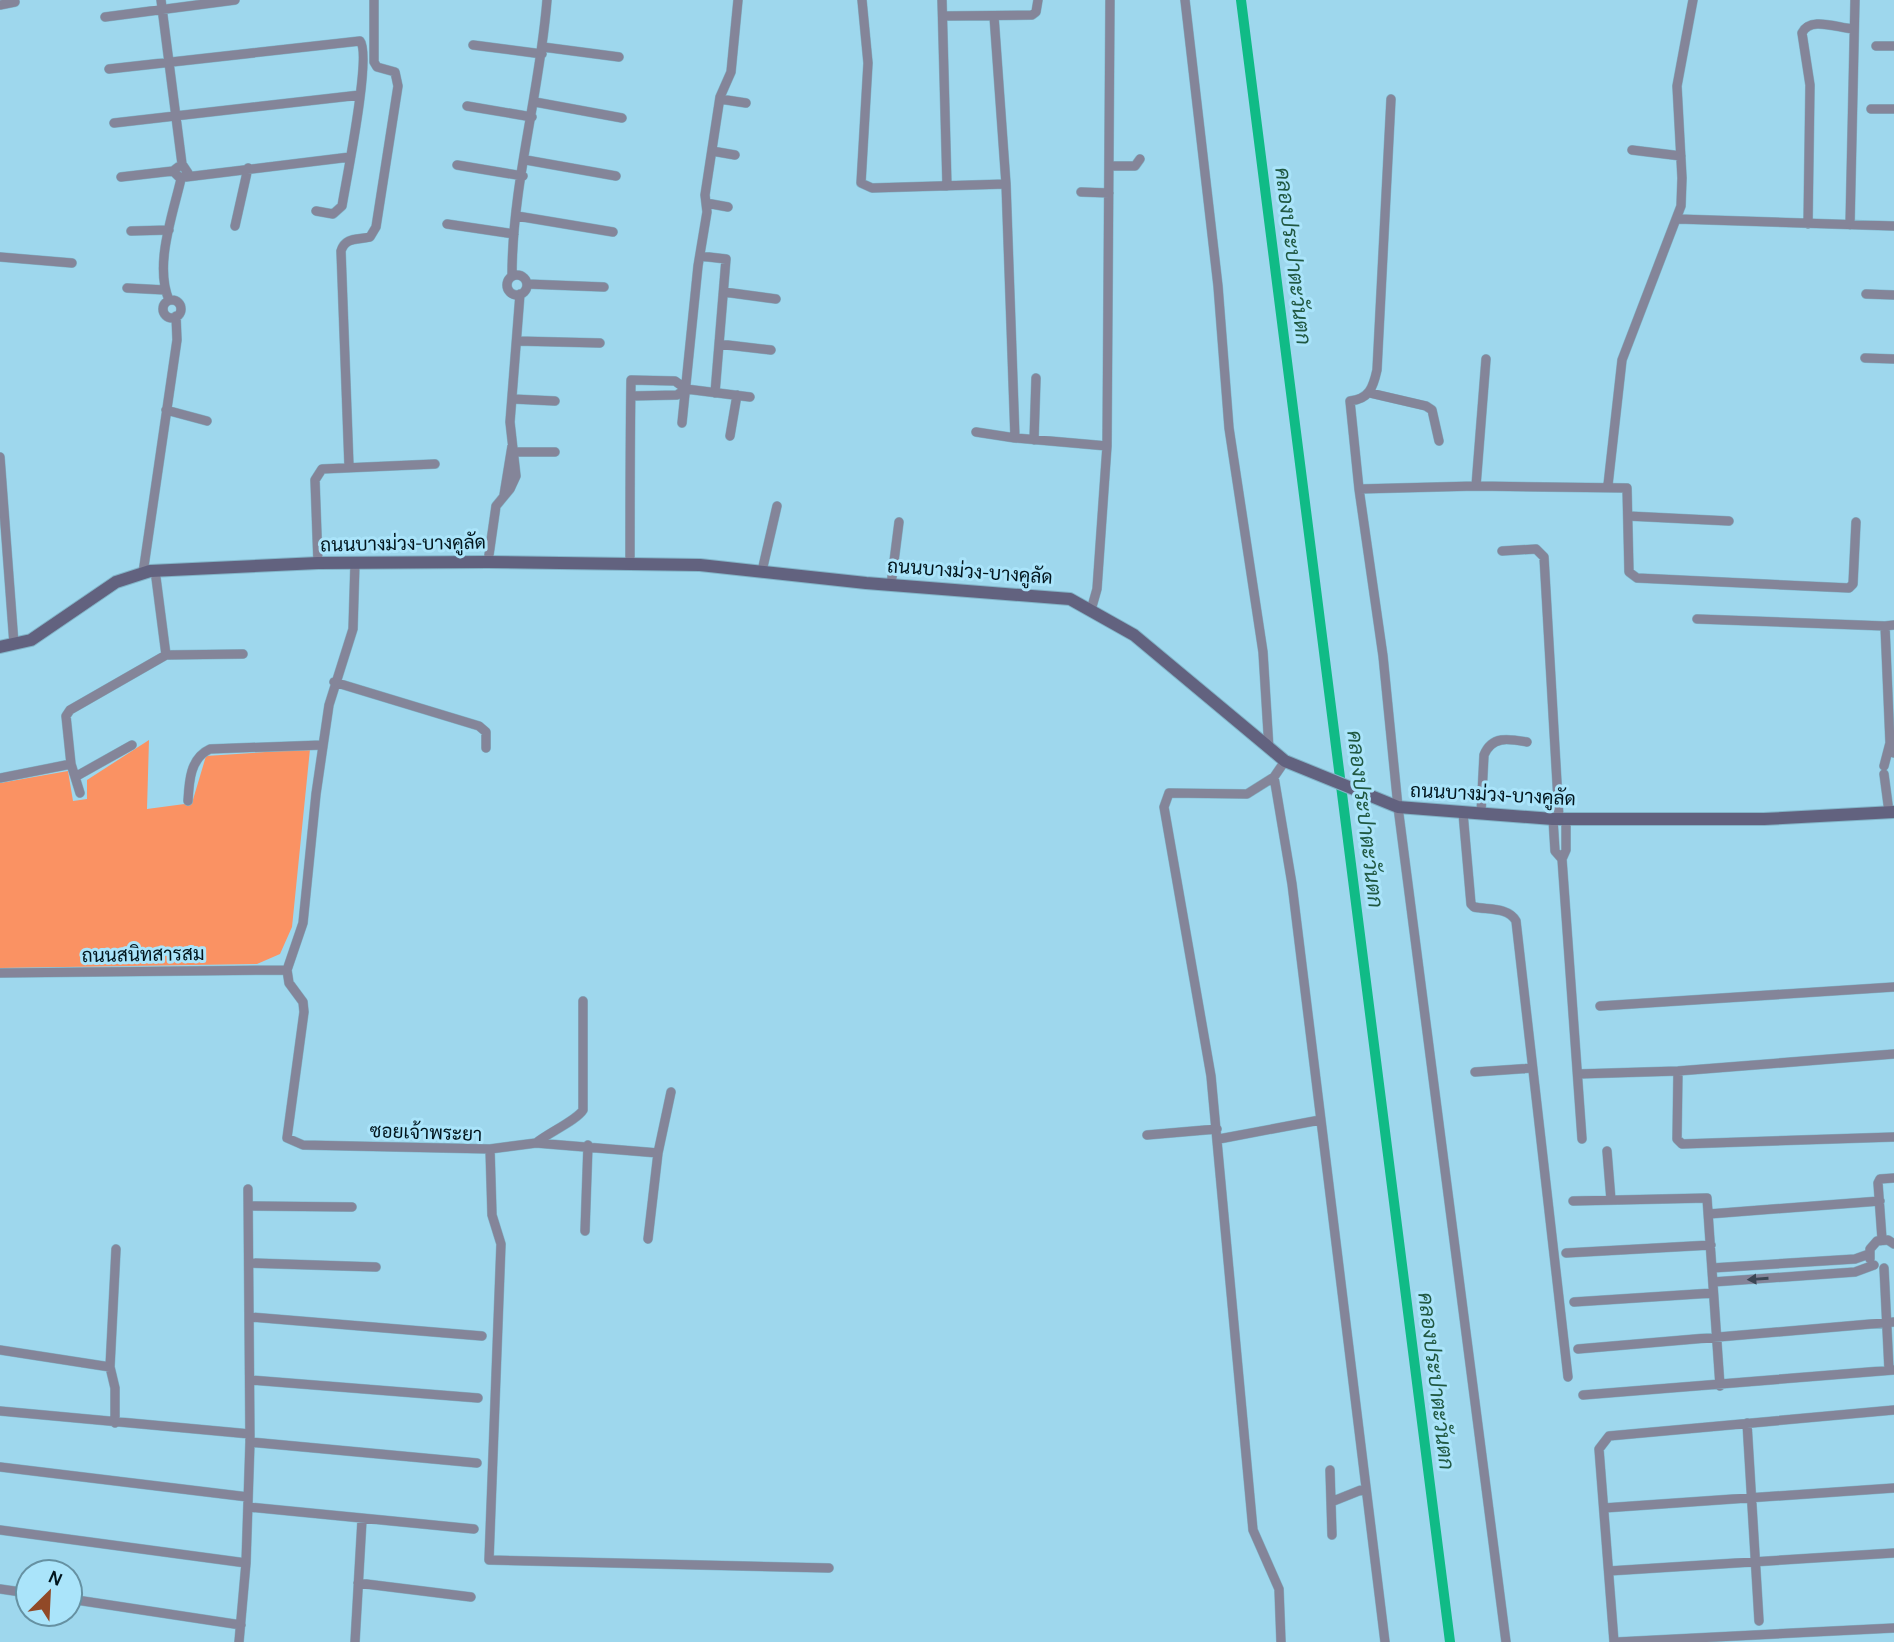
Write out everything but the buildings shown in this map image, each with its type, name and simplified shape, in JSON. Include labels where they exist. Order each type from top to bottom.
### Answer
[{"type":"street","points":[[104,17],[162,5],[235,0]]},
{"type":"street","points":[[349,466],[341,251],[345,242],[370,237],[376,227],[398,86],[395,72],[377,67],[373,62],[374,0]]},
{"type":"street","points":[[520,294],[513,294],[508,288],[508,281],[512,276],[514,234],[535,102],[547,0]]},
{"type":"street","points":[[682,423],[712,151],[720,100],[731,72],[738,0]]},
{"type":"street","points":[[862,0],[868,73],[861,183],[872,188],[1006,184]]},
{"type":"street","points":[[942,0],[947,186]]},
{"type":"street","points":[[943,16],[1032,15],[1036,12],[1038,0]]},
{"type":"street","points":[[1091,610],[1097,589],[1107,446],[1110,0]]},
{"type":"street","points":[[1185,0],[1218,286],[1229,428],[1262,652],[1269,750]]},
{"type":"street","points":[[1608,485],[1622,360],[1651,279],[1678,219],[1682,195],[1677,86],[1690,0]]},
{"type":"street","points":[[1850,225],[1855,0]]},
{"type":"street","points":[[0,5],[15,2]]},
{"type":"street","points":[[162,5],[181,164],[188,169],[169,230],[165,290],[169,300],[163,306],[165,314],[176,316],[177,340],[166,410],[149,572],[166,655]]},
{"type":"street","points":[[994,16],[1006,184],[1015,438]]},
{"type":"street","points":[[1808,224],[1810,85],[1802,33],[1805,26],[1813,23],[1854,29]]},
{"type":"street","points":[[109,69],[356,40],[363,44],[365,49],[360,95],[341,209],[334,214],[316,211]]},
{"type":"street","points":[[473,45],[619,57]]},
{"type":"street","points":[[1876,46],[1894,46]]},
{"type":"street","points":[[114,124],[360,95]]},
{"type":"street","points":[[1391,99],[1377,370],[1370,393],[1361,400],[1350,401],[1359,489],[1383,656],[1395,806],[1506,1642]]},
{"type":"street","points":[[720,100],[746,103]]},
{"type":"street","points":[[535,102],[621,118]]},
{"type":"street","points":[[467,106],[532,117]]},
{"type":"street","points":[[1871,108],[1894,108]]},
{"type":"street","points":[[1632,150],[1681,156]]},
{"type":"street","points":[[712,151],[735,155]]},
{"type":"street","points":[[173,171],[183,178],[350,157]]},
{"type":"street","points":[[1109,166],[1135,166],[1140,159]]},
{"type":"street","points":[[526,160],[616,176]]},
{"type":"street","points":[[121,177],[173,171],[181,164]]},
{"type":"street","points":[[457,165],[523,176]]},
{"type":"street","points":[[235,226],[248,168]]},
{"type":"street","points":[[1081,192],[1109,193]]},
{"type":"street","points":[[706,203],[729,207]]},
{"type":"street","points":[[517,216],[613,232]]},
{"type":"street","points":[[1678,219],[1894,226]]},
{"type":"street","points":[[447,224],[514,234]]},
{"type":"street","points":[[131,231],[169,230]]},
{"type":"street","points":[[700,256],[726,259],[715,393]]},
{"type":"street","points":[[0,257],[72,262]]},
{"type":"street","points":[[512,276],[522,276],[527,284]]},
{"type":"street","points":[[527,284],[604,287]]},
{"type":"street","points":[[488,562],[493,514],[516,476],[513,399],[520,294],[527,284]]},
{"type":"street","points":[[127,288],[165,290]]},
{"type":"street","points":[[724,292],[776,299]]},
{"type":"street","points":[[1866,294],[1894,295]]},
{"type":"street","points":[[517,341],[600,343]]},
{"type":"street","points":[[719,344],[771,350]]},
{"type":"street","points":[[1865,358],[1894,359]]},
{"type":"street","points":[[1476,486],[1486,359]]},
{"type":"street","points":[[1034,440],[1037,378]]},
{"type":"street","points":[[630,564],[631,380],[675,381],[686,389],[750,397]]},
{"type":"street","points":[[631,396],[677,395],[686,389]]},
{"type":"street","points":[[1370,393],[1426,405],[1432,410],[1439,441]]},
{"type":"street","points":[[730,436],[737,396]]},
{"type":"street","points":[[513,399],[555,401]]},
{"type":"street","points":[[166,410],[206,421]]},
{"type":"street","points":[[976,432],[1107,446]]},
{"type":"street","points":[[513,450],[555,452]]},
{"type":"street","points":[[0,457],[15,643]]},
{"type":"street","points":[[318,563],[317,474],[328,466],[435,464]]},
{"type":"street","points":[[1359,489],[1608,485],[1628,489],[1629,572],[1637,579],[1848,589],[1853,584],[1856,522]]},
{"type":"street","points":[[762,570],[777,506]]},
{"type":"street","points":[[1628,516],[1729,521]]},
{"type":"street","points":[[891,585],[900,522]]},
{"type":"street","points":[[1502,551],[1536,548],[1544,557],[1559,818],[1566,850],[1562,859],[1582,1139]]},
{"type":"street","name":"ถนนบางม่วง-บางคูลัด","points":[[0,647],[31,640],[116,582],[149,572],[318,563],[488,562],[630,564],[762,570],[891,585],[1058,597],[1091,610],[1133,635],[1269,750],[1291,764],[1395,806],[1559,818],[1764,819],[1891,812]]},
{"type":"street","points":[[287,970],[303,923],[322,745],[334,682],[353,629],[355,564]]},
{"type":"street","points":[[1697,619],[1890,625],[1892,748],[1884,770],[1891,812]]},
{"type":"street","points":[[80,793],[71,764],[66,716],[70,710],[166,655],[243,654]]},
{"type":"street","points":[[334,682],[479,726],[486,732],[486,748]]},
{"type":"street","points":[[1481,813],[1484,755],[1488,746],[1497,740],[1527,741]]},
{"type":"street","points":[[75,777],[132,745]]},
{"type":"street","points":[[188,801],[192,769],[198,758],[210,749],[322,745]]},
{"type":"street","points":[[0,778],[71,764]]},
{"type":"street","points":[[1282,1642],[1279,1589],[1253,1530],[1218,1134],[1211,1076],[1165,818],[1165,797],[1174,792],[1247,794],[1291,764]]},
{"type":"street","points":[[1274,777],[1292,884],[1385,1642]]},
{"type":"street","points":[[1463,813],[1471,904],[1476,908],[1503,911],[1512,915],[1516,922],[1568,1377]]},
{"type":"street","name":"ถนนสนิทสารสม","points":[[0,973],[287,970]]},
{"type":"street","name":"ซอยเจ้าพระยา","points":[[287,970],[289,983],[303,1002],[304,1012],[286,1133],[290,1141],[303,1145],[490,1149],[492,1215],[501,1244],[489,1560],[829,1568]]},
{"type":"street","points":[[1600,1006],[1894,987]]},
{"type":"street","points":[[536,1143],[553,1129],[579,1116],[583,1110],[583,1002]]},
{"type":"street","points":[[1578,1074],[1678,1070],[1894,1054]]},
{"type":"street","points":[[1475,1072],[1532,1068]]},
{"type":"street","points":[[1678,1070],[1678,1139],[1682,1144],[1894,1136]]},
{"type":"street","points":[[648,1238],[658,1153],[671,1092]]},
{"type":"street","points":[[1147,1135],[1218,1134],[1320,1120]]},
{"type":"street","points":[[490,1149],[536,1143],[588,1145],[658,1153]]},
{"type":"street","points":[[585,1231],[588,1145]]},
{"type":"street","points":[[1606,1151],[1611,1200]]},
{"type":"street","points":[[1882,1239],[1879,1180],[1894,1178]]},
{"type":"street","points":[[239,1642],[246,1563],[250,1438],[248,1189]]},
{"type":"street","points":[[1573,1202],[1704,1196],[1709,1214],[1720,1386]]},
{"type":"street","points":[[1709,1214],[1880,1201]]},
{"type":"street","points":[[250,1206],[352,1207]]},
{"type":"street","points":[[1874,1265],[1869,1254],[1872,1244],[1882,1239],[1894,1243]]},
{"type":"street","points":[[1566,1253],[1711,1245]]},
{"type":"street","points":[[115,1423],[116,1388],[110,1367],[116,1249]]},
{"type":"street","points":[[1712,1268],[1855,1259],[1869,1254]]},
{"type":"street","points":[[250,1263],[376,1268]]},
{"type":"street","points":[[1799,1263],[1800,1276]]},
{"type":"street","points":[[1713,1282],[1854,1272],[1874,1265],[1884,1268],[1894,1264]]},
{"type":"street","points":[[1583,1395],[1892,1370],[1884,1268]]},
{"type":"street","points":[[1574,1301],[1713,1293]]},
{"type":"street","points":[[250,1317],[482,1336]]},
{"type":"street","points":[[1578,1349],[1890,1323]]},
{"type":"street","points":[[0,1350],[110,1367]]},
{"type":"street","points":[[250,1380],[478,1398]]},
{"type":"street","points":[[1894,1410],[1609,1436],[1600,1449],[1616,1642],[1756,1639],[1894,1628]]},
{"type":"street","points":[[0,1411],[477,1463]]},
{"type":"street","points":[[1747,1423],[1758,1560],[1759,1621]]},
{"type":"street","points":[[0,1467],[248,1497]]},
{"type":"street","points":[[1330,1470],[1332,1535]]},
{"type":"street","points":[[1331,1502],[1366,1488]]},
{"type":"street","points":[[1604,1508],[1894,1488]]},
{"type":"street","points":[[248,1507],[474,1529]]},
{"type":"street","points":[[355,1642],[362,1520]]},
{"type":"street","points":[[0,1530],[246,1563]]},
{"type":"street","points":[[1609,1571],[1894,1553]]},
{"type":"street","points":[[358,1583],[471,1597]]},
{"type":"street","points":[[84,1602],[241,1625]]},
{"type":"shaded area","points":[[149,740],[147,809],[192,803],[206,756],[310,749],[292,927],[280,954],[257,964],[0,968],[0,783],[68,771],[73,801],[87,799],[87,780]]},
{"type":"waterway","name":"คลองประปาตะวันตก","points":[[1241,0],[1450,1642]]}]
